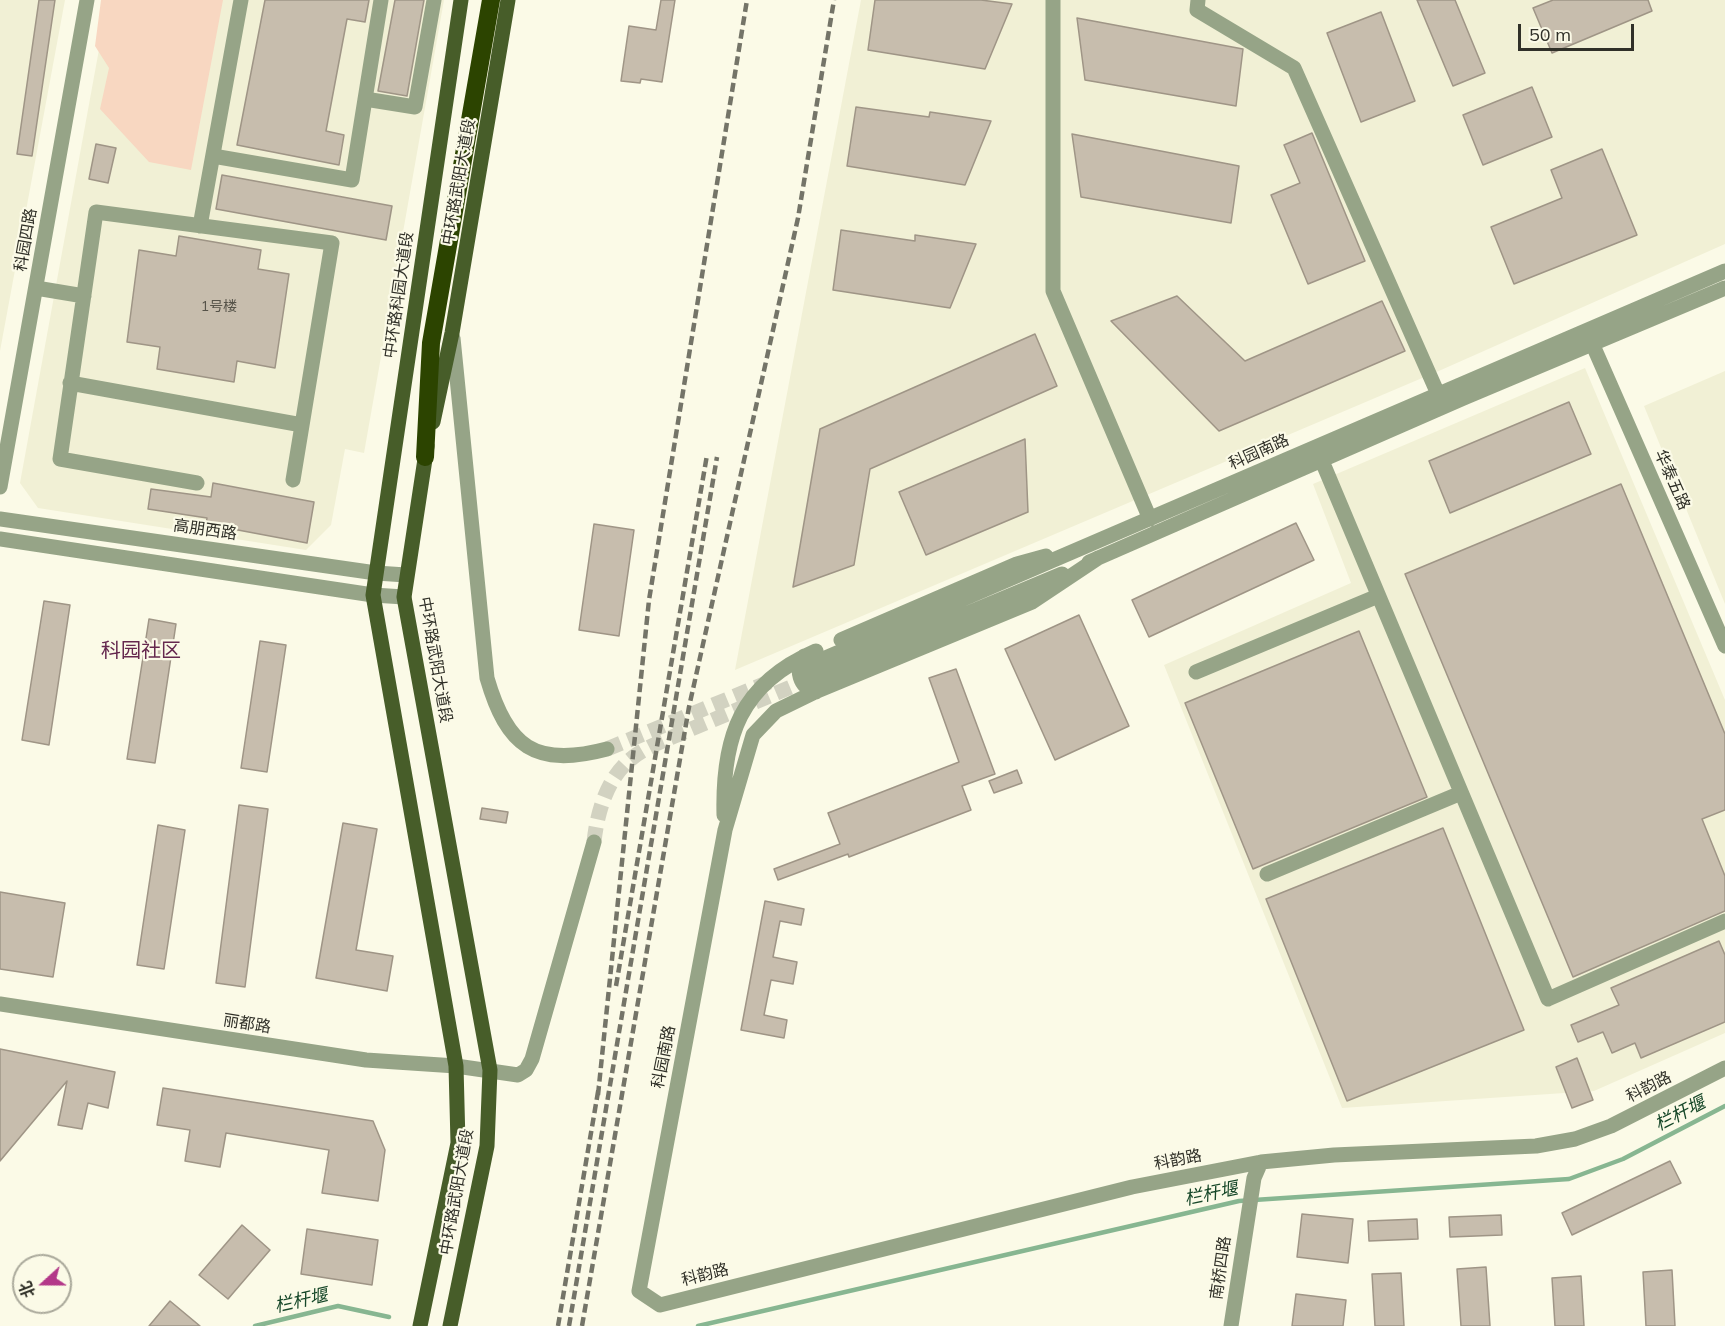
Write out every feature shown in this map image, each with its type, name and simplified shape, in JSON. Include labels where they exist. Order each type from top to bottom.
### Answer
[{"type":"highway","points":[[425,457],[431,343],[491,0]]},
{"type":"main road","name":"中环路科园大道段","points":[[373,595],[461,0]]},
{"type":"main road","name":"中环路武阳大道段","points":[[450,1326],[486,1146],[490,1070],[404,597],[405,575],[425,457],[452,333],[508,0]]},
{"type":"main road","name":"中环路武阳大道段","points":[[373,595],[456,1066],[458,1143],[420,1326]]},
{"type":"street","name":"科园四路","points":[[0,487],[87,0]]},
{"type":"street","points":[[200,226],[241,0]]},
{"type":"street","points":[[213,156],[352,180],[381,0]]},
{"type":"street","points":[[365,99],[415,107],[434,0]]},
{"type":"street","points":[[1053,0],[1053,291],[1150,519]]},
{"type":"street","points":[[1198,0],[1197,10],[1294,68],[1438,394]]},
{"type":"street","points":[[197,483],[60,459],[96,212],[332,243],[293,480]]},
{"type":"street","name":"科园南路","points":[[810,673],[1095,552],[1322,460],[1725,271]]},
{"type":"street","points":[[36,288],[84,296]]},
{"type":"street","name":"科园南路","points":[[1095,552],[1150,519],[1438,394],[1589,336],[1725,288]]},
{"type":"street","points":[[452,333],[487,678],[496,710],[509,733],[527,746],[550,756],[578,757],[607,749]]},
{"type":"street","name":"华泰五路","points":[[1589,336],[1725,646]]},
{"type":"street","points":[[70,383],[302,425]]},
{"type":"street","points":[[1322,460],[1548,999],[1725,921]]},
{"type":"street","name":"高朋西路","points":[[0,519],[376,573],[405,575]]},
{"type":"street","points":[[0,539],[373,595],[404,597]]},
{"type":"street","points":[[725,830],[724,787],[734,728],[759,689],[810,673],[1017,564],[1095,552]]},
{"type":"street","points":[[1196,672],[1378,596]]},
{"type":"street","points":[[725,830],[753,735],[810,673]]},
{"type":"street","points":[[1267,874],[1461,793]]},
{"type":"street","name":"科园南路","points":[[639,1291],[725,830]]},
{"type":"street","name":"丽都路","points":[[0,1004],[366,1060],[456,1066],[518,1075],[526,1070],[594,842]]},
{"type":"street","name":"科韵路","points":[[639,1291],[660,1305],[1132,1187],[1261,1162],[1334,1155],[1536,1146],[1575,1140],[1611,1126],[1725,1068]]},
{"type":"street","name":"南桥四路","points":[[1231,1326],[1247,1215],[1254,1178],[1261,1162]]},
{"type":"shaded area","points":[[0,0],[65,0],[0,351]]},
{"type":"shaded area","points":[[101,0],[223,0],[191,170],[149,162],[100,109],[109,68],[95,46]]},
{"type":"shaded area","points":[[108,0],[444,0],[364,453],[345,449],[331,525],[306,550],[38,508],[20,483]]},
{"type":"shaded area","points":[[861,0],[1725,0],[1725,244],[1441,370],[735,670]]},
{"type":"shaded area","points":[[1585,368],[1725,700],[1725,1033],[1594,1091],[1342,1108],[1164,665],[1351,583],[1313,484]]},
{"type":"shaded area","points":[[1725,371],[1725,604],[1644,406]]},
{"type":"building","points":[[39,0],[55,0],[32,156],[17,154]]},
{"type":"building","points":[[265,0],[369,0],[365,22],[347,19],[326,131],[344,135],[339,165],[237,145]]},
{"type":"building","points":[[395,0],[424,0],[407,96],[378,91]]},
{"type":"building","points":[[661,0],[675,0],[662,82],[641,79],[640,83],[621,81],[629,26],[656,30]]},
{"type":"building","points":[[875,0],[981,0],[1012,4],[985,69],[868,50]]},
{"type":"building","points":[[1417,0],[1455,0],[1485,73],[1453,86]]},
{"type":"building","points":[[1553,0],[1648,0],[1652,11],[1552,53],[1533,8]]},
{"type":"building","points":[[1381,12],[1415,101],[1361,122],[1327,33]]},
{"type":"building","points":[[1077,18],[1243,49],[1236,106],[1085,80]]},
{"type":"building","points":[[1532,87],[1552,137],[1483,165],[1463,115]]},
{"type":"building","points":[[856,107],[929,117],[930,112],[991,121],[965,185],[847,166]]},
{"type":"building","points":[[1312,133],[1365,261],[1308,284],[1271,195],[1300,183],[1284,145]]},
{"type":"building","points":[[1072,134],[1239,166],[1231,223],[1081,197]]},
{"type":"building","points":[[96,144],[116,148],[108,183],[89,179]]},
{"type":"building","points":[[1602,149],[1637,235],[1514,284],[1491,227],[1562,198],[1551,170]]},
{"type":"building","points":[[222,175],[392,206],[386,240],[216,209]]},
{"type":"building","points":[[841,230],[915,241],[915,235],[976,244],[950,308],[833,290]]},
{"type":"building","points":[[179,236],[261,250],[258,269],[289,274],[275,368],[237,361],[234,382],[157,369],[160,347],[127,342],[139,250],[176,256]]},
{"type":"building","points":[[1177,296],[1245,361],[1382,301],[1405,351],[1219,431],[1111,321]]},
{"type":"building","points":[[1035,334],[1057,386],[870,469],[854,565],[793,587],[820,429]]},
{"type":"building","points":[[1569,402],[1591,454],[1450,513],[1429,461]]},
{"type":"building","points":[[1025,439],[1028,512],[926,555],[899,492]]},
{"type":"building","points":[[213,483],[314,502],[307,543],[206,524],[207,518],[148,509],[151,489],[211,497]]},
{"type":"building","points":[[1621,484],[1725,734],[1725,810],[1702,819],[1725,876],[1725,911],[1573,977],[1405,574]]},
{"type":"building","points":[[1296,523],[1314,560],[1149,637],[1132,600]]},
{"type":"building","points":[[594,524],[634,530],[619,636],[579,630]]},
{"type":"building","points":[[44,601],[70,605],[49,745],[22,740]]},
{"type":"building","points":[[1079,615],[1129,726],[1055,760],[1005,649]]},
{"type":"building","points":[[149,619],[176,624],[155,763],[127,759]]},
{"type":"building","points":[[1359,631],[1427,797],[1253,869],[1185,703]]},
{"type":"building","points":[[260,641],[286,645],[267,772],[241,768]]},
{"type":"building","points":[[956,669],[995,774],[962,786],[971,810],[849,857],[848,854],[778,880],[774,869],[840,844],[828,813],[959,762],[929,678]]},
{"type":"building","points":[[1017,770],[1022,783],[994,793],[989,781]]},
{"type":"building","points":[[239,805],[268,809],[245,987],[216,983]]},
{"type":"building","points":[[482,808],[508,812],[506,823],[480,819]]},
{"type":"building","points":[[343,823],[377,829],[356,950],[393,956],[387,991],[316,978]]},
{"type":"building","points":[[158,825],[185,830],[164,969],[137,965]]},
{"type":"building","points":[[1443,828],[1524,1030],[1347,1101],[1266,899]]},
{"type":"building","points":[[0,892],[65,903],[53,977],[0,969]]},
{"type":"building","points":[[765,901],[804,909],[801,925],[780,921],[773,957],[797,962],[793,984],[771,980],[764,1015],[787,1020],[784,1038],[741,1030]]},
{"type":"building","points":[[1719,941],[1725,955],[1725,1022],[1641,1058],[1635,1043],[1612,1053],[1603,1032],[1578,1042],[1571,1025],[1619,1005],[1611,988]]},
{"type":"building","points":[[0,1049],[115,1072],[108,1108],[88,1103],[82,1129],[58,1125],[67,1081],[0,1161]]},
{"type":"building","points":[[1577,1058],[1593,1100],[1572,1108],[1556,1067]]},
{"type":"building","points":[[163,1088],[373,1121],[385,1150],[378,1201],[322,1193],[329,1150],[226,1133],[220,1167],[185,1161],[190,1130],[157,1125]]},
{"type":"building","points":[[1670,1161],[1681,1183],[1572,1235],[1562,1213]]},
{"type":"building","points":[[1302,1214],[1353,1219],[1348,1263],[1297,1257]]},
{"type":"building","points":[[1501,1215],[1502,1235],[1450,1237],[1449,1217]]},
{"type":"building","points":[[1417,1219],[1418,1239],[1369,1241],[1368,1221]]},
{"type":"building","points":[[242,1225],[270,1250],[228,1299],[199,1275]]},
{"type":"building","points":[[307,1229],[378,1240],[372,1285],[301,1274]]},
{"type":"building","points":[[1486,1267],[1490,1326],[1461,1326],[1457,1269]]},
{"type":"building","points":[[1672,1270],[1675,1326],[1646,1326],[1643,1272]]},
{"type":"building","points":[[1401,1273],[1404,1326],[1375,1326],[1372,1274]]},
{"type":"building","points":[[1581,1276],[1584,1326],[1555,1326],[1552,1278]]},
{"type":"building","points":[[1296,1294],[1346,1300],[1343,1326],[1292,1326]]},
{"type":"building","points":[[170,1301],[200,1326],[149,1326]]},
{"type":"waterway","name":"栏杆堰","points":[[698,1326],[1239,1201],[1569,1179],[1623,1159],[1725,1106]]},
{"type":"waterway","name":"栏杆堰","points":[[255,1326],[338,1306],[389,1317]]},
{"type":"tunnel","points":[[594,842],[601,808],[610,786],[623,767],[637,754],[813,678]]},
{"type":"tunnel","points":[[607,749],[769,682]]},
{"type":"railway","points":[[598,1095],[649,600],[747,0]]},
{"type":"railway","points":[[582,1326],[689,707],[798,218],[834,0]]},
{"type":"railway","points":[[616,986],[707,455]]},
{"type":"railway","points":[[569,1326],[717,457]]},
{"type":"railway","points":[[558,1326],[599,1086]]},
{"type":"district","name":"科园社区","points":[[141,651]]}]
